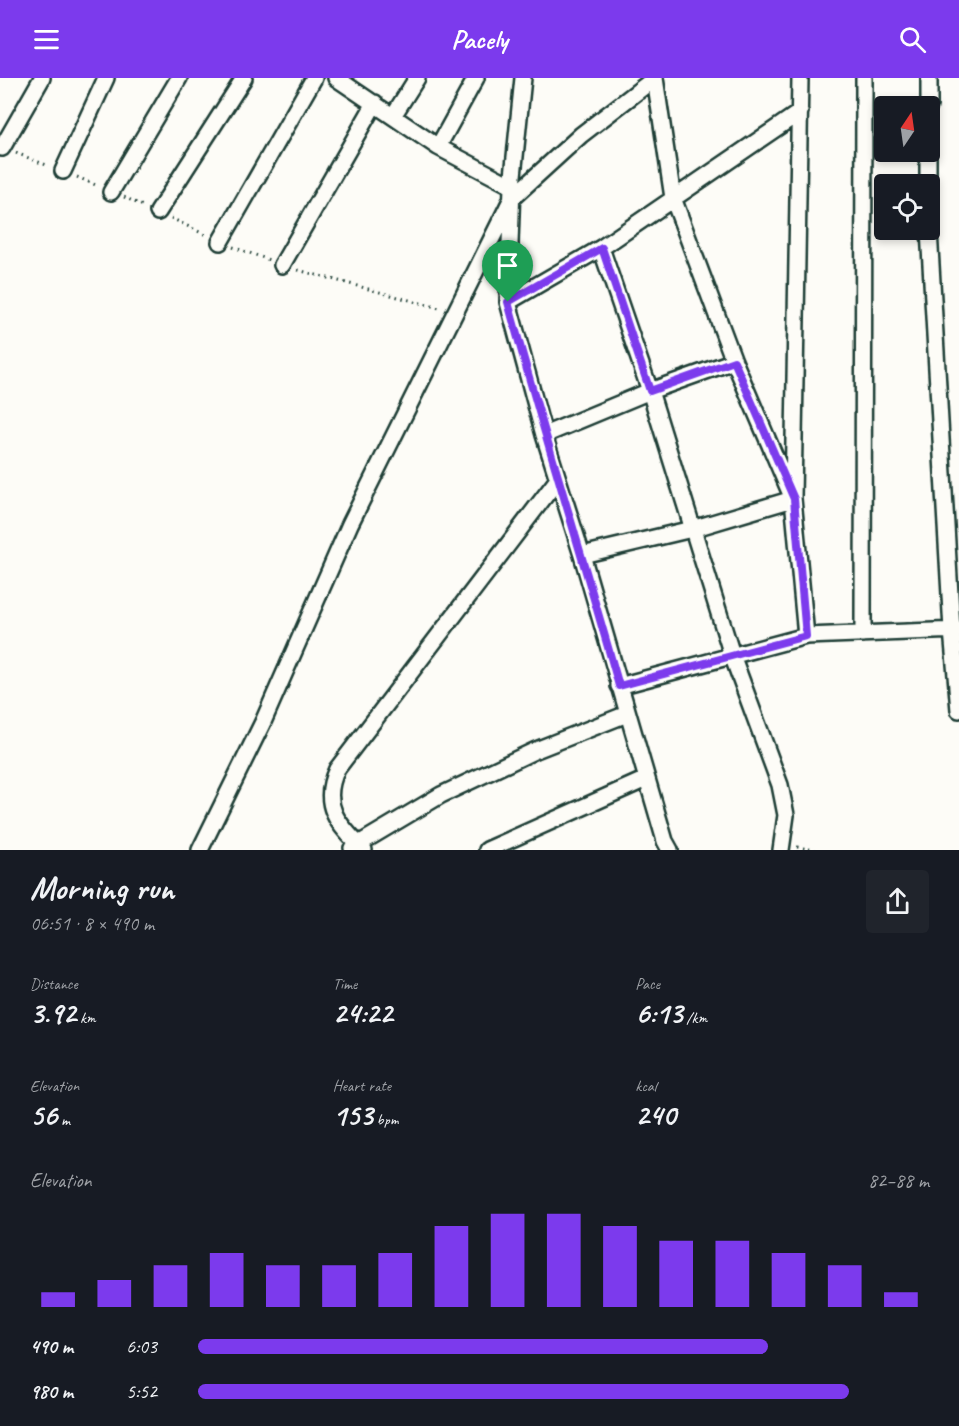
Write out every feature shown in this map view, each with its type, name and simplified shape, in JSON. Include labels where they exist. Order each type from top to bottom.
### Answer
[{"type":"street","points":[[2,148],[42,78]]},
{"type":"street","points":[[63,171],[106,78]]},
{"type":"street","points":[[111,192],[178,78]]},
{"type":"street","points":[[158,212],[244,78]]},
{"type":"street","points":[[220,242],[314,78]]},
{"type":"street","points":[[337,78],[438,147],[512,192]]},
{"type":"street","points":[[393,117],[417,78]]},
{"type":"street","points":[[438,147],[476,78]]},
{"type":"street","points":[[522,78],[512,192],[508,302],[544,435],[582,555],[646,779],[663,847]]},
{"type":"street","points":[[200,850],[263,722],[350,524],[512,192],[655,78],[674,198],[734,361],[794,499]]},
{"type":"street","points":[[800,78],[794,499],[806,636]]},
{"type":"street","points":[[863,634],[864,78]]},
{"type":"street","points":[[928,96],[929,78]]},
{"type":"street","points":[[282,265],[375,103]]},
{"type":"street","points":[[508,302],[602,248],[800,112]]},
{"type":"street","points":[[930,240],[959,710]]},
{"type":"street","points":[[602,248],[650,391],[732,655],[780,785],[786,815],[781,850]]},
{"type":"street","points":[[544,435],[650,391],[734,361]]},
{"type":"street","points":[[558,480],[337,769],[330,784],[329,800],[333,812],[357,848],[450,790],[536,750],[627,714]]},
{"type":"street","points":[[582,555],[692,529],[794,499]]},
{"type":"street","points":[[619,686],[806,636],[955,630]]},
{"type":"street","points":[[490,850],[646,779]]},
{"type":"route","points":[[602,248],[650,391],[734,361],[794,499],[806,636],[619,686],[582,555],[544,435],[508,302],[602,248]]}]
